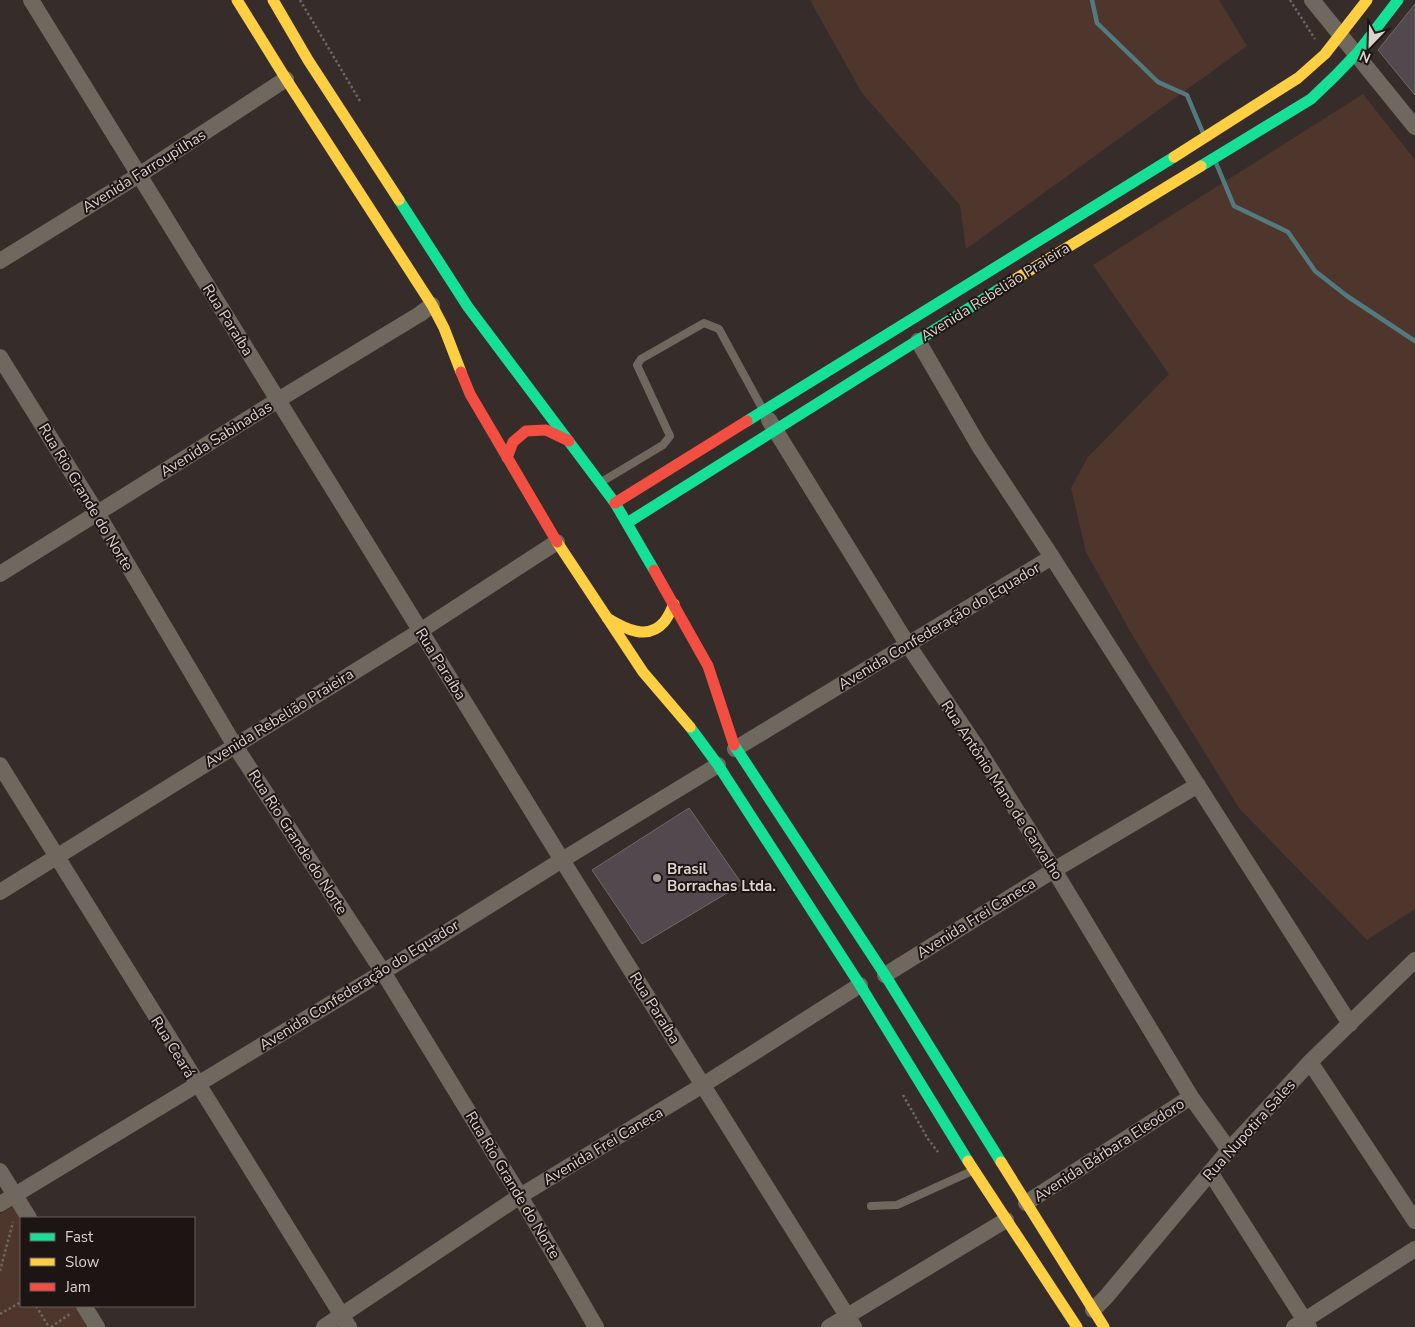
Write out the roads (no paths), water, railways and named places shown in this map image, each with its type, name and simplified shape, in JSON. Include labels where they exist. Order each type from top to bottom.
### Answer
[{"type":"main road","points":[[237,0],[432,305],[444,328],[470,394],[557,542],[643,672],[699,738],[718,765],[860,986],[974,1170],[1077,1327]]},
{"type":"main road","points":[[273,0],[308,60],[468,307],[627,522],[708,666],[735,750],[885,975],[1104,1327]]},
{"type":"main road","name":"Avenida Rebelião Praieira","points":[[614,503],[1196,144],[1298,78],[1325,54],[1367,0]]},
{"type":"main road","name":"Avenida Rebelião Praieira","points":[[627,522],[1049,258],[1311,99],[1356,54],[1396,1]]},
{"type":"main road","points":[[887,334],[899,352]]},
{"type":"main road","points":[[507,458],[513,442],[526,431],[546,430],[569,442]]},
{"type":"main road","points":[[607,618],[633,632],[644,633],[655,630],[664,622],[674,604]]},
{"type":"street","name":"Rua Paraíba","points":[[31,0],[562,860],[851,1321]]},
{"type":"street","points":[[1312,0],[1415,128]]},
{"type":"street","name":"Avenida Farroupilhas","points":[[0,261],[139,175],[286,79]]},
{"type":"street","name":"Avenida Sabinadas","points":[[0,574],[432,305]]},
{"type":"street","name":"Avenida Confederação do Equador","points":[[735,750],[1052,557],[979,446],[918,340]]},
{"type":"street","name":"Rua Rio Grande do Norte","points":[[0,357],[97,513],[235,746],[383,972],[520,1196],[596,1327]]},
{"type":"street","name":"Rua Antônio Mano de Carvalho","points":[[763,411],[908,645],[976,746],[1054,870],[1191,1097],[1229,1150]]},
{"type":"street","name":"Avenida Rebelião Praieira","points":[[0,892],[420,631],[557,542]]},
{"type":"street","points":[[1052,557],[1350,1024]]},
{"type":"street","name":"Rua Ceará","points":[[0,765],[345,1322]]},
{"type":"street","name":"Avenida Confederação do Equador","points":[[0,1204],[383,972],[718,765]]},
{"type":"street","name":"Avenida Frei Caneca","points":[[885,975],[1054,870],[1198,785]]},
{"type":"street","name":"Rua Nupotira Sales","points":[[1093,1310],[1229,1150],[1310,1062],[1415,960]]},
{"type":"street","name":"Avenida Frei Caneca","points":[[324,1327],[345,1322],[520,1196],[703,1085],[860,986]]},
{"type":"street","points":[[1310,1062],[1415,1221]]},
{"type":"street","name":"Avenida Bárbara Eleodoro","points":[[1026,1203],[1191,1097]]},
{"type":"street","points":[[0,1171],[15,1195],[22,1216]]},
{"type":"street","points":[[1210,1172],[1303,1325],[1415,1249]]},
{"type":"street","points":[[829,1327],[851,1321],[1006,1220]]},
{"type":"street","points":[[79,1308],[97,1327]]},
{"type":"lane","points":[[599,482],[606,480],[663,445],[670,436],[637,365],[641,359],[704,323],[719,329],[763,411]]},
{"type":"lane","points":[[871,1206],[897,1205],[974,1170]]},
{"type":"waterway","points":[[1092,0],[1097,23],[1158,82],[1187,95],[1203,133]]},
{"type":"waterway","points":[[1216,163],[1234,206],[1288,232],[1315,271],[1347,296],[1415,341]]},
{"type":"place","name":"Brasil Borrachas Ltda.","points":[[657,878]]}]
